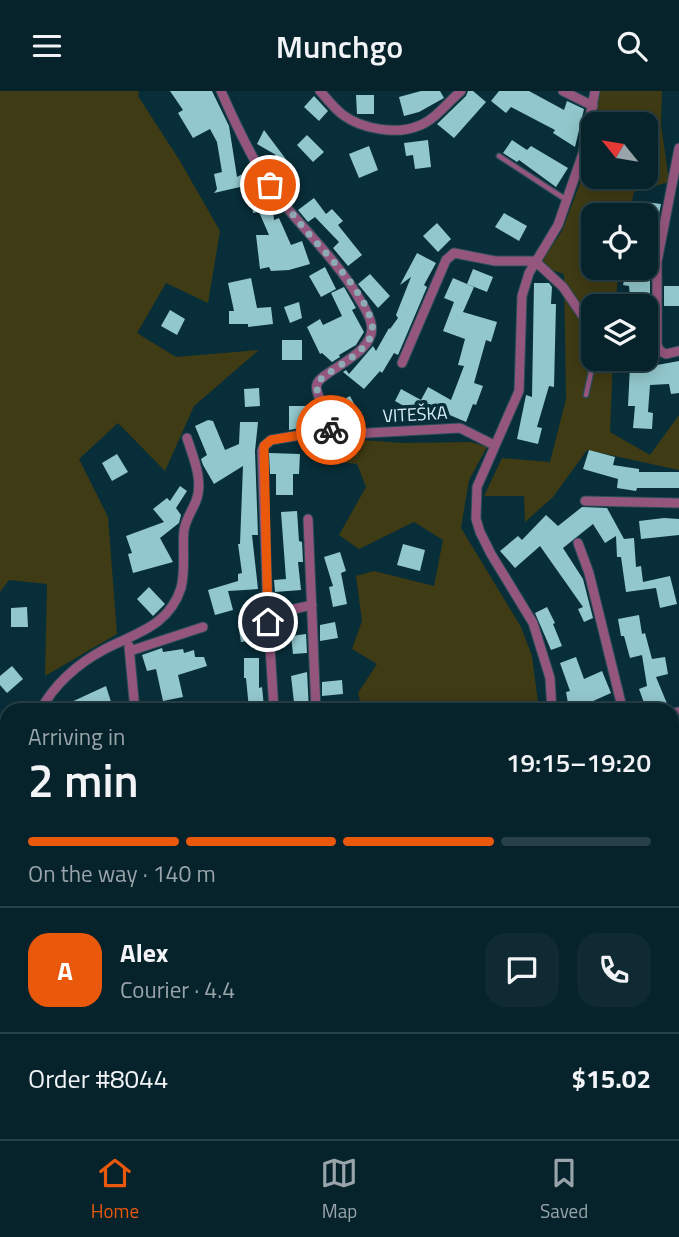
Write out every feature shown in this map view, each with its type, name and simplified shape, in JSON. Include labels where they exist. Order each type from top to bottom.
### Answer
[{"type":"street","points":[[221,91],[270,185],[344,273],[372,324],[370,336],[358,352],[347,363],[317,383],[316,389],[336,429]]},
{"type":"street","points":[[320,91],[346,117],[376,128],[394,130],[417,127],[426,122],[461,91]]},
{"type":"street","points":[[564,91],[593,106]]},
{"type":"street","points":[[552,703],[550,678],[533,623],[491,554],[476,519],[477,487],[519,391],[522,296],[529,272],[558,225],[583,153],[595,91]]},
{"type":"street","points":[[679,148],[657,262],[657,345],[660,351],[666,354],[679,351]]},
{"type":"street","points":[[402,363],[446,260],[454,253],[495,261],[535,261],[563,287],[581,313]]},
{"type":"street","name":"VITEŠKA","points":[[268,615],[264,446],[271,440],[336,429],[349,434],[460,428],[494,445]]},
{"type":"street","points":[[45,703],[52,691],[73,670],[107,648],[150,629],[171,609],[181,586],[184,529],[196,501],[198,485],[187,438]]},
{"type":"street","points":[[585,501],[679,502]]},
{"type":"street","points":[[308,519],[316,703]]},
{"type":"street","points":[[578,543],[589,573],[621,703]]},
{"type":"street","points":[[274,703],[268,615],[312,605]]},
{"type":"street","points":[[130,650],[203,627]]},
{"type":"street","points":[[128,639],[134,703]]},
{"type":"lane","points":[[499,156],[566,200]]},
{"type":"lane","points":[[586,395],[591,371]]},
{"type":"shaded area","points":[[0,91],[139,91],[138,96],[180,161],[220,231],[208,303],[166,283],[137,333],[176,357],[259,350],[194,406],[165,471],[118,423],[79,459],[108,517],[117,634],[45,676],[47,584],[9,580],[0,592]]},
{"type":"shaded area","points":[[597,91],[662,91],[661,124],[669,182],[658,185],[658,112],[595,112]]},
{"type":"shaded area","points":[[581,181],[581,189],[644,189],[634,192],[632,203],[581,203],[581,280],[618,280],[616,294],[581,294],[581,371],[613,371],[610,432],[650,455],[679,415],[679,470],[587,450],[553,497],[525,522],[524,496],[484,496],[502,458],[550,462],[566,399],[564,274],[538,266],[562,231]]},
{"type":"shaded area","points":[[337,438],[403,443],[471,442],[487,447],[469,480],[461,528],[521,627],[532,656],[538,703],[360,703],[358,693],[377,664],[352,649],[362,621],[356,576],[374,571],[434,586],[443,540],[414,522],[359,549],[339,535],[366,487],[357,464],[317,459]]},
{"type":"building","points":[[170,91],[212,91],[229,126],[237,177],[248,171],[247,166],[264,195],[268,195],[272,200],[274,220],[279,218],[291,245],[302,241],[310,264],[289,270],[271,271],[269,267],[260,269],[256,235],[269,235],[259,212],[253,213],[250,191],[244,194],[240,187],[214,193],[217,189],[214,174],[222,172],[217,142],[210,129],[193,138],[178,113],[183,110]]},
{"type":"building","points":[[421,91],[440,91],[444,98],[419,112],[404,116],[399,97]]},
{"type":"building","points":[[468,91],[473,91],[486,102],[454,138],[437,124]]},
{"type":"building","points":[[499,91],[529,91],[564,110],[567,101],[584,109],[581,112],[575,147],[553,133],[555,130],[511,107],[506,113],[491,101]]},
{"type":"building","points":[[356,95],[374,95],[374,114],[357,114]]},
{"type":"building","points":[[314,96],[328,111],[319,121],[304,107]]},
{"type":"building","points":[[264,130],[294,170],[280,180],[267,162],[276,155],[257,144]]},
{"type":"building","points":[[307,135],[324,152],[313,162],[297,145]]},
{"type":"building","points":[[428,140],[431,167],[415,169],[413,155],[406,156],[404,143]]},
{"type":"building","points":[[512,140],[527,150],[531,146],[568,168],[556,187],[519,160],[517,162],[503,153]]},
{"type":"building","points":[[369,146],[378,170],[359,178],[349,154]]},
{"type":"building","points":[[314,198],[326,214],[332,209],[343,221],[338,225],[362,255],[348,266],[333,248],[339,242],[315,217],[308,222],[298,210]]},
{"type":"building","points":[[504,213],[527,226],[519,241],[495,227]]},
{"type":"building","points":[[437,223],[451,239],[438,252],[423,236]]},
{"type":"building","points":[[417,253],[436,263],[424,285],[427,287],[398,355],[394,353],[382,373],[380,371],[364,389],[343,372],[346,370],[349,374],[373,346],[376,351],[398,318],[396,315],[411,277],[400,285]]},
{"type":"building","points":[[325,267],[336,289],[321,297],[309,276]]},
{"type":"building","points":[[473,269],[493,277],[487,292],[467,284]]},
{"type":"building","points":[[370,274],[390,296],[378,308],[358,284]]},
{"type":"building","points":[[251,278],[257,308],[271,307],[273,324],[248,327],[248,324],[229,324],[229,311],[234,311],[228,283]]},
{"type":"building","points":[[453,278],[474,287],[463,312],[497,322],[491,342],[486,340],[474,383],[483,386],[466,422],[438,410],[434,417],[411,405],[409,409],[395,401],[401,389],[421,400],[428,387],[451,400],[464,366],[458,365],[465,339],[443,331],[454,302],[444,298]]},
{"type":"building","points":[[624,280],[650,280],[650,294],[630,294],[629,286],[623,285]]},
{"type":"building","points":[[534,283],[549,283],[552,287],[551,304],[556,304],[554,387],[549,386],[537,427],[542,428],[538,444],[517,439],[526,395],[532,397]]},
{"type":"building","points":[[664,286],[679,286],[679,306],[664,306]]},
{"type":"building","points":[[344,287],[356,308],[352,310],[364,332],[356,345],[332,362],[320,354],[307,327],[320,319],[323,325],[342,316],[331,293]]},
{"type":"building","points":[[299,302],[302,318],[290,323],[284,307]]},
{"type":"building","points":[[170,310],[185,319],[177,335],[161,326]]},
{"type":"building","points":[[282,340],[302,340],[302,360],[282,360]]},
{"type":"building","points":[[679,361],[679,393],[671,394],[669,384],[650,385],[648,412],[653,413],[652,429],[633,428],[635,406],[628,406],[630,371],[658,371],[658,365]]},
{"type":"building","points":[[259,388],[260,406],[245,407],[244,389]]},
{"type":"building","points":[[350,396],[359,413],[345,421],[336,404]]},
{"type":"building","points":[[289,406],[315,406],[315,425],[289,430]]},
{"type":"building","points":[[208,420],[213,421],[225,450],[239,444],[240,422],[258,422],[255,451],[258,535],[252,535],[258,589],[228,591],[233,610],[215,615],[208,590],[238,581],[238,574],[242,573],[238,544],[243,466],[214,484],[201,459],[207,455],[195,426]]},
{"type":"building","points":[[589,450],[615,457],[613,465],[639,469],[639,472],[679,472],[679,488],[637,488],[636,491],[617,488],[618,479],[583,469]]},
{"type":"building","points":[[269,453],[300,454],[299,474],[293,474],[293,495],[276,495],[276,474],[270,474]]},
{"type":"building","points":[[117,454],[128,472],[112,481],[102,463]]},
{"type":"building","points":[[180,486],[187,491],[176,508],[181,515],[179,523],[160,538],[173,562],[133,573],[128,554],[132,553],[126,536],[164,522],[153,509],[167,498],[170,501]]},
{"type":"building","points":[[582,507],[607,508],[624,539],[634,538],[636,567],[641,566],[643,582],[670,576],[677,604],[660,608],[656,588],[626,592],[621,557],[617,557],[616,536],[605,543],[593,524],[563,548],[583,579],[593,618],[584,622],[578,609],[583,607],[540,546],[515,568],[500,551],[518,536],[522,540],[546,515],[558,526]]},
{"type":"building","points":[[297,511],[299,541],[302,542],[303,562],[298,562],[301,590],[275,592],[274,580],[286,579],[281,512]]},
{"type":"building","points":[[679,519],[679,535],[641,539],[639,521]]},
{"type":"building","points":[[403,544],[425,550],[420,571],[397,565]]},
{"type":"building","points":[[340,552],[346,571],[341,573],[347,604],[333,607],[329,587],[333,586],[324,557]]},
{"type":"building","points":[[149,587],[165,604],[153,616],[137,599]]},
{"type":"building","points":[[27,607],[28,627],[11,627],[11,608]]},
{"type":"building","points":[[547,607],[562,646],[551,650],[535,613]]},
{"type":"building","points":[[639,615],[642,634],[645,633],[652,659],[665,657],[668,674],[656,677],[667,703],[644,703],[639,689],[647,686],[642,655],[630,658],[624,636],[621,636],[618,619]]},
{"type":"building","points":[[255,621],[258,640],[241,642],[238,624]]},
{"type":"building","points":[[335,622],[338,638],[320,641],[320,625]]},
{"type":"building","points":[[306,634],[307,653],[293,654],[291,636]]},
{"type":"building","points":[[162,648],[163,652],[183,649],[184,653],[194,650],[195,657],[204,657],[207,666],[178,675],[183,697],[163,701],[156,669],[147,671],[142,655]]},
{"type":"building","points":[[576,657],[584,679],[602,671],[611,693],[591,703],[568,703],[566,692],[570,691],[560,663]]},
{"type":"building","points":[[244,658],[259,658],[259,688],[262,687],[264,703],[248,703]]},
{"type":"building","points":[[12,666],[23,679],[7,693],[0,685],[0,676]]},
{"type":"building","points":[[307,672],[309,703],[294,703],[291,676]]},
{"type":"building","points":[[342,680],[343,694],[322,696],[322,682]]},
{"type":"building","points":[[106,686],[111,703],[69,703]]},
{"type":"way so far","points":[[270,185],[344,273],[372,324],[370,336],[358,352],[347,363],[317,383],[316,389],[336,429],[331,430]]},
{"type":"route","points":[[268,622],[262,451],[271,440],[331,430]]}]
